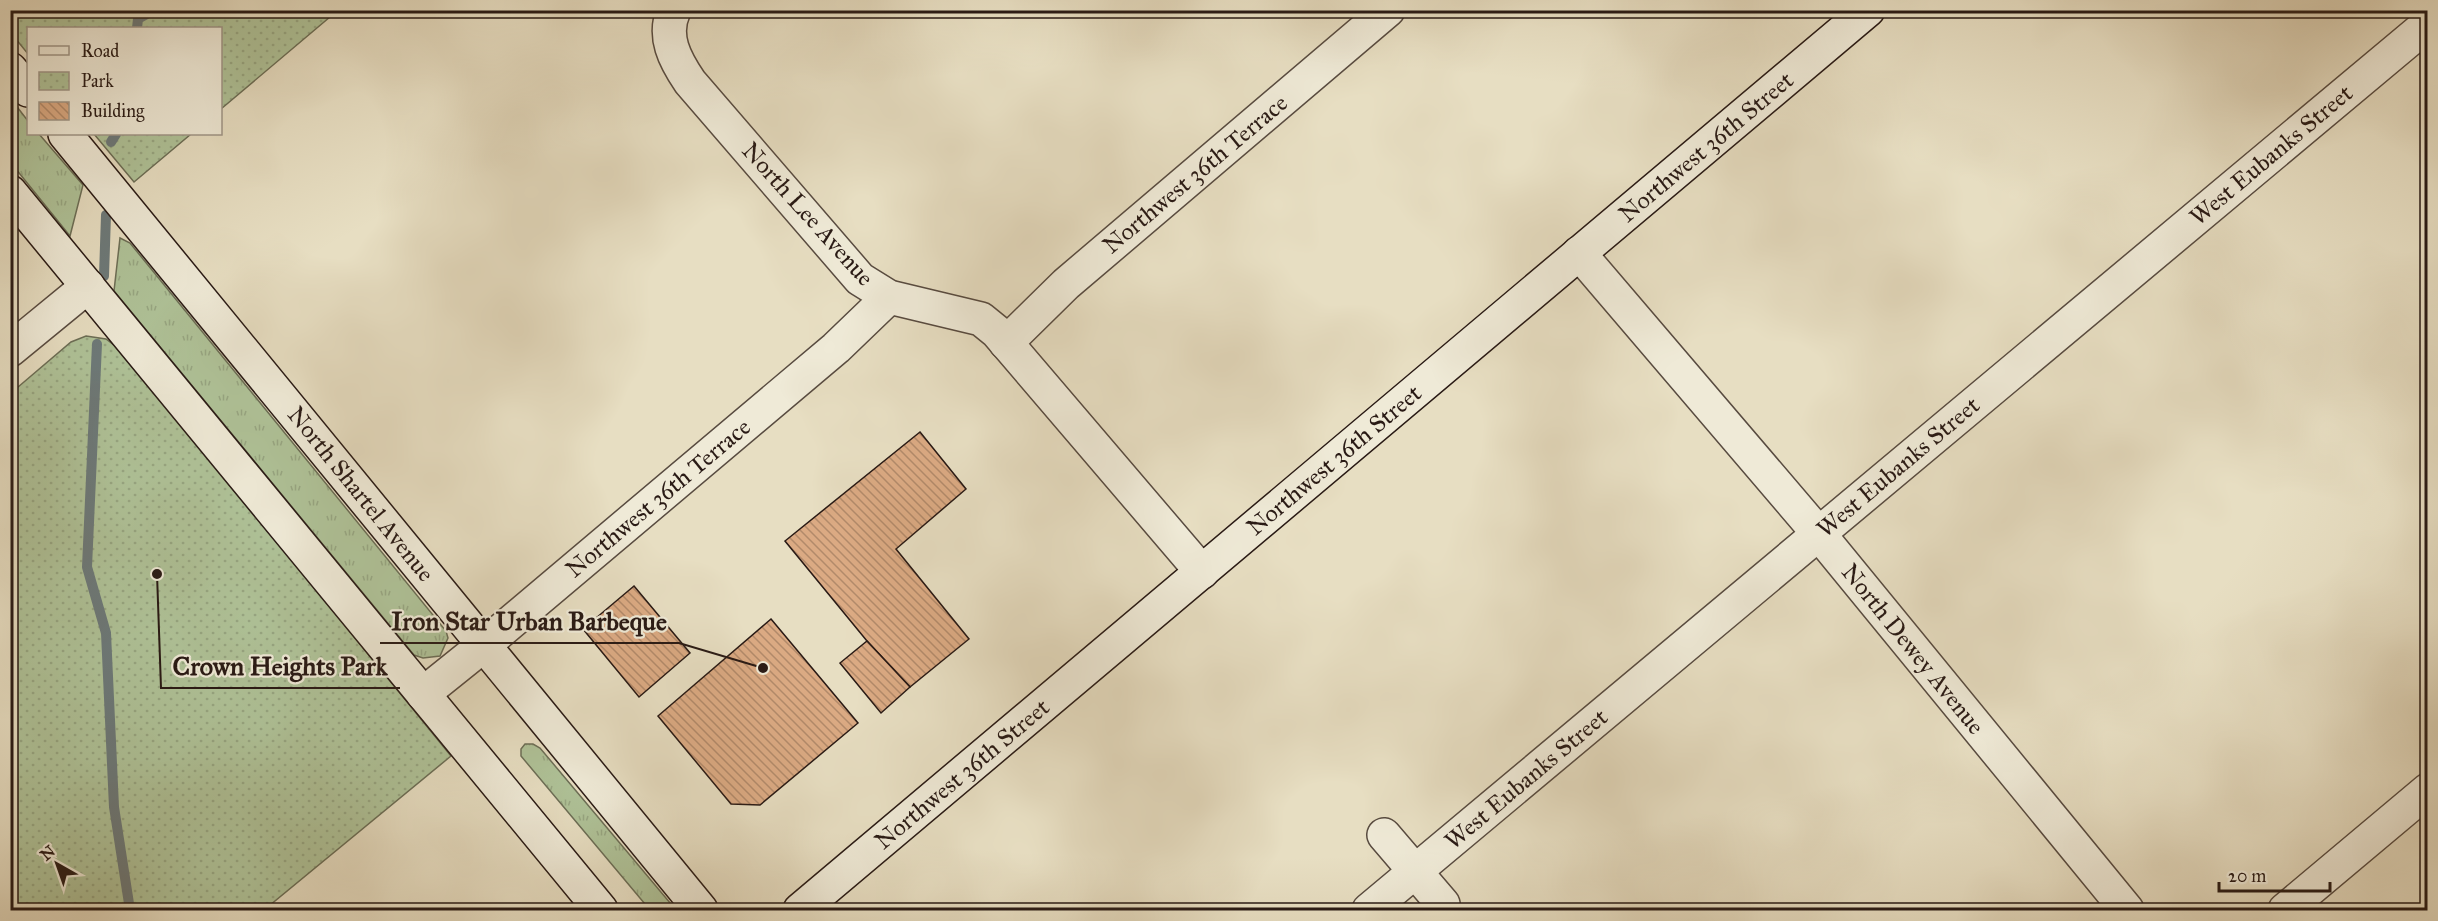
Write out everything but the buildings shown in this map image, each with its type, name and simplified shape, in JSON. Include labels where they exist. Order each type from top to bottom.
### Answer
[{"type":"street","name":"Northwest 36th Terrace","points":[[1006,343],[1066,284],[1388,10]]},
{"type":"street","name":"Northwest 36th Street","points":[[800,910],[1868,10]]},
{"type":"street","name":"West Eubanks Street","points":[[1369,910],[2427,24]]},
{"type":"street","name":"North Lee Avenue","points":[[672,26],[672,51],[690,82],[860,279],[889,297],[981,318],[1006,343],[1202,572]]},
{"type":"street","points":[[10,69],[27,89]]},
{"type":"street","name":"North Shartel Avenue","points":[[66,135],[701,910]]},
{"type":"street","points":[[10,192],[65,258],[76,296],[135,344],[601,910]]},
{"type":"street","name":"North Dewey Avenue","points":[[1580,253],[1819,534],[2127,910]]},
{"type":"street","points":[[10,350],[76,296]]},
{"type":"street","name":"Northwest 36th Terrace","points":[[423,694],[836,348],[889,297]]},
{"type":"street","points":[[2285,910],[2427,790]]},
{"type":"street","points":[[1384,835],[1443,904]]},
{"type":"green space","points":[[11,10],[337,11],[222,108],[222,27],[27,27],[27,53],[11,33]]},
{"type":"green space","points":[[11,99],[27,120],[27,135],[40,135],[83,185],[70,236],[11,163]]},
{"type":"green space","points":[[95,135],[190,135],[134,182]]},
{"type":"green space","points":[[120,238],[130,243],[446,631],[448,638],[440,656],[423,658],[414,655],[114,291]]},
{"type":"green space","points":[[86,336],[106,339],[123,352],[451,756],[264,910],[11,910],[11,393],[71,342]]},
{"type":"green space","points":[[525,744],[533,744],[540,748],[676,910],[650,910],[521,756],[521,749]]},
{"type":"waterway","points":[[137,27],[138,19],[154,10]]},
{"type":"waterway","points":[[111,142],[115,135]]},
{"type":"waterway","points":[[104,276],[106,215]]},
{"type":"waterway","points":[[97,344],[87,567],[106,633],[114,807],[130,910]]},
{"type":"place","name":"Crown Heights Park","points":[[157,574]]},
{"type":"place","name":"Iron Star Urban Barbeque","points":[[763,668]]}]
